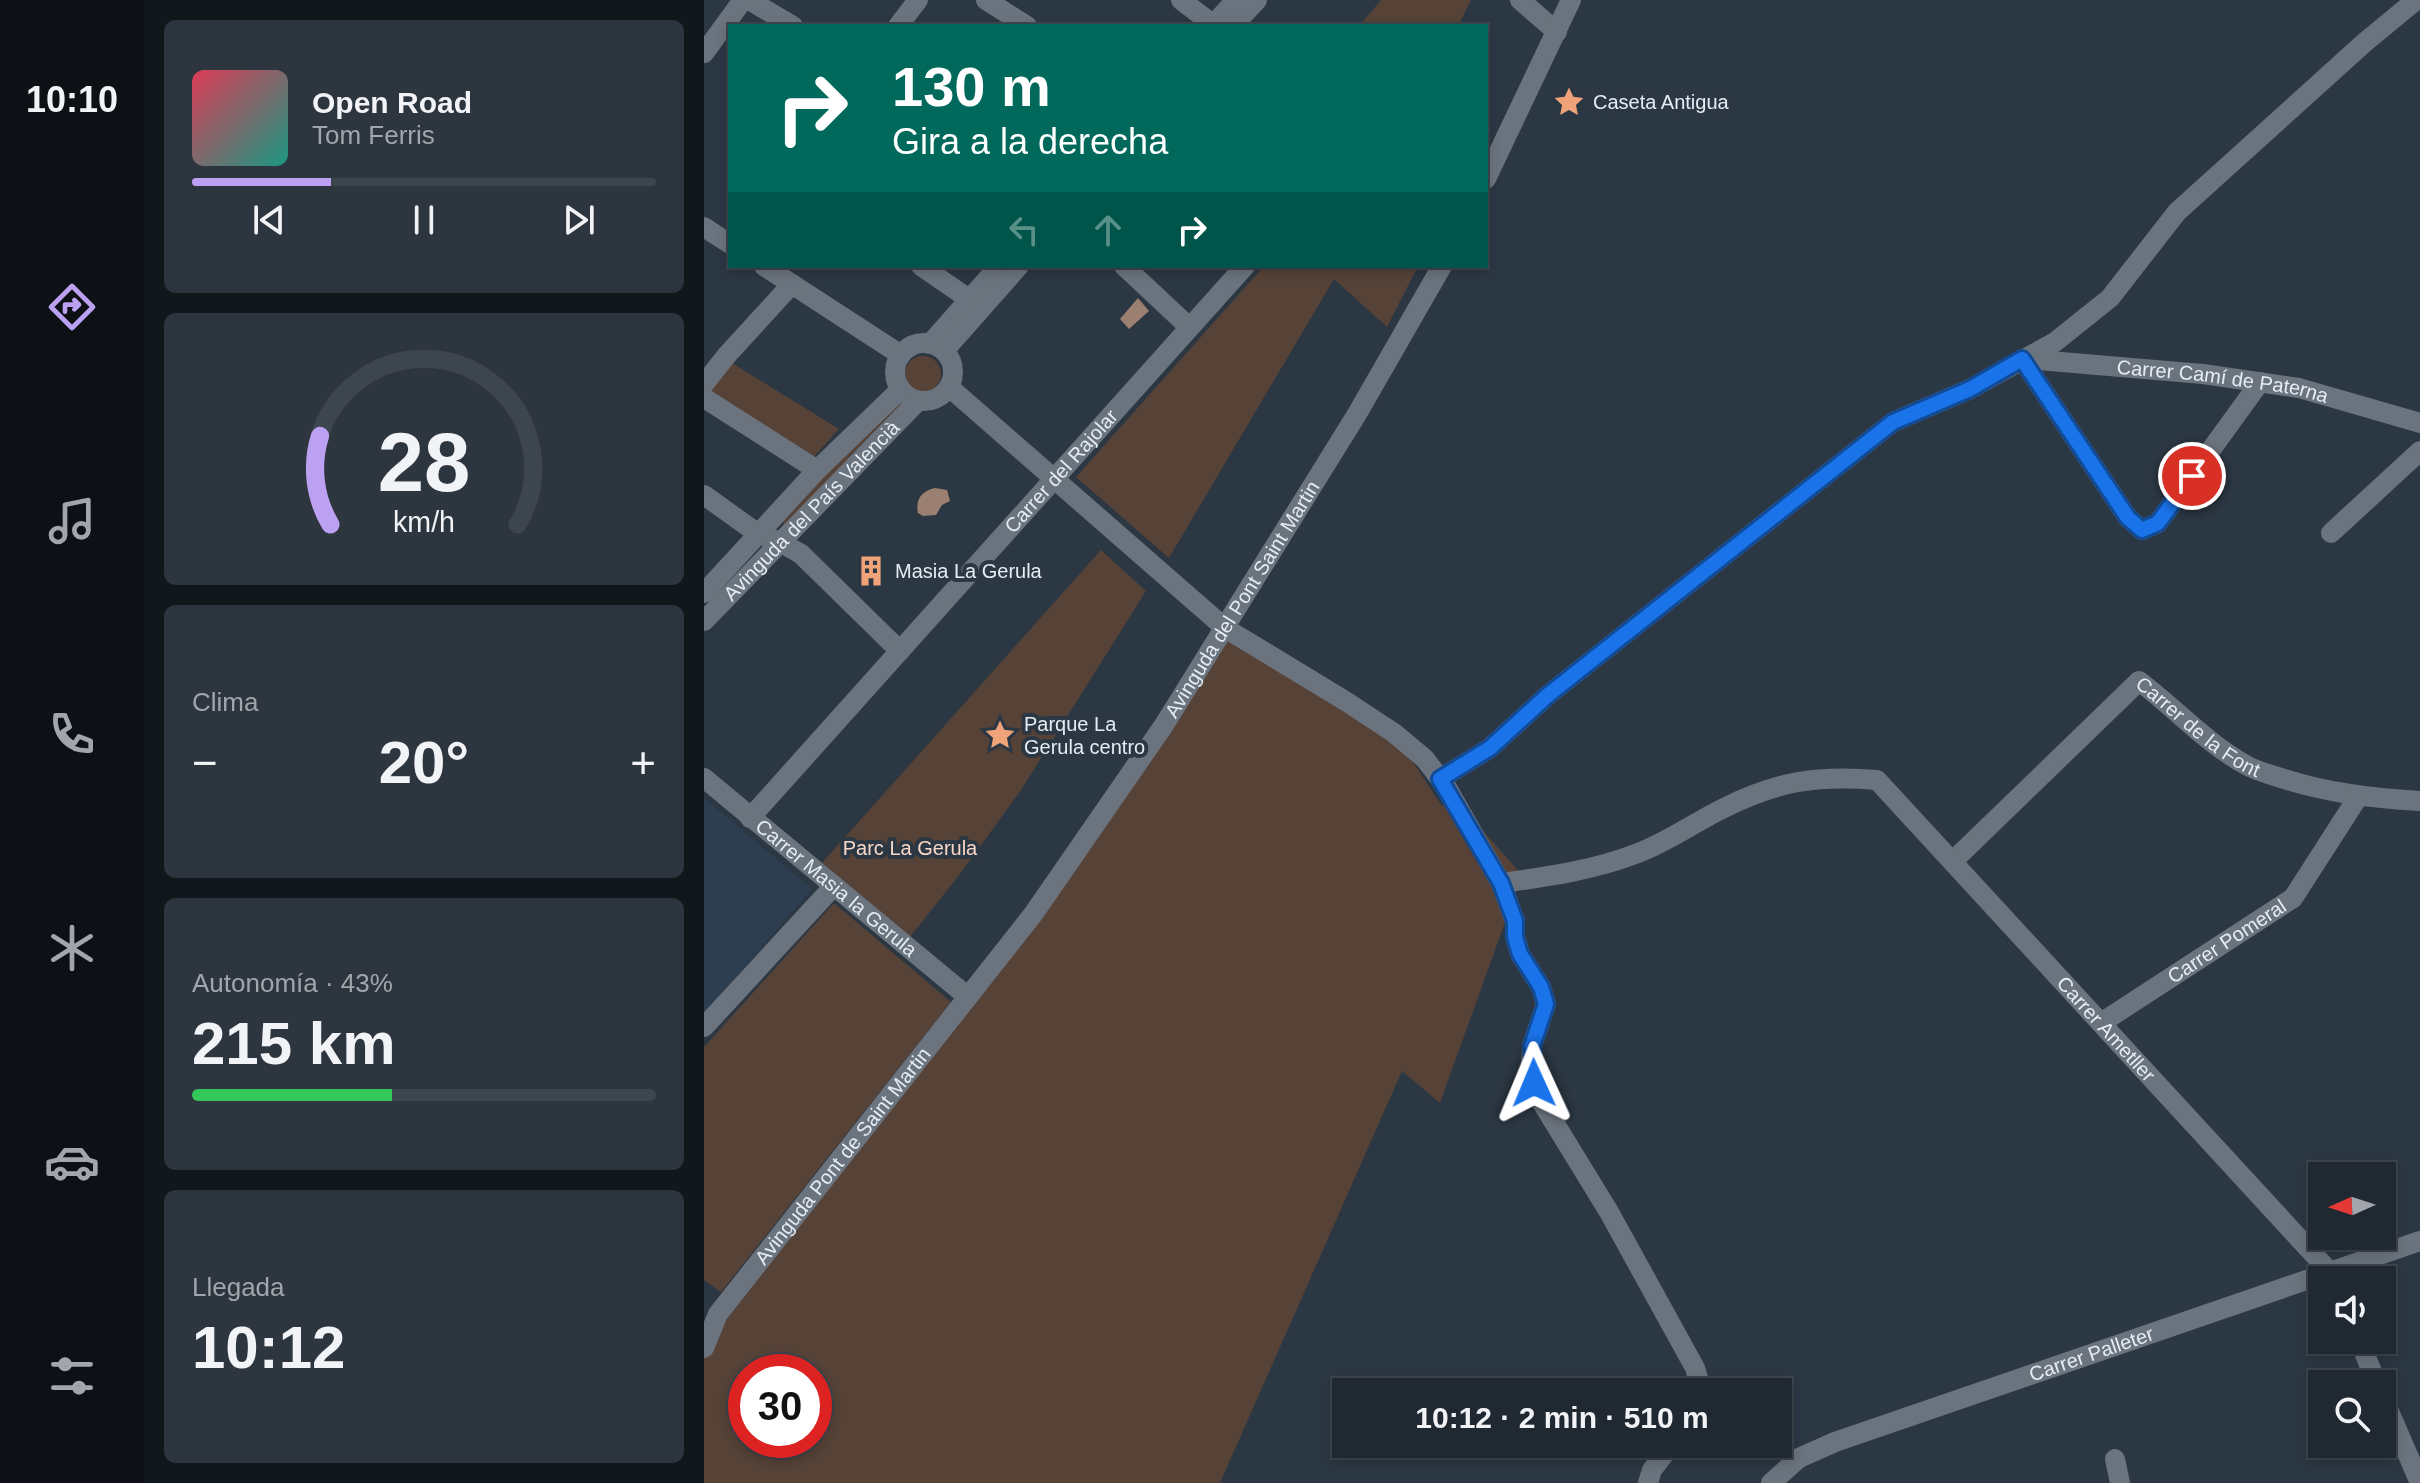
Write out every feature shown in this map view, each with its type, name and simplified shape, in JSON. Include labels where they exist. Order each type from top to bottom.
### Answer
[{"type":"street","points":[[704,53],[743,0]]},
{"type":"street","points":[[749,0],[790,24]]},
{"type":"street","points":[[900,24],[918,0]]},
{"type":"street","points":[[986,0],[1024,24]]},
{"type":"street","points":[[1181,0],[1216,24]]},
{"type":"street","points":[[1220,24],[1236,0]]},
{"type":"street","points":[[1222,24],[1257,0]]},
{"type":"street","points":[[1520,0],[1557,32]]},
{"type":"street","points":[[1488,175],[1571,0]]},
{"type":"street","points":[[1440,779],[1490,748],[1548,695],[1893,422],[1970,389],[2055,342],[2110,298],[2177,212],[2352,53],[2416,0]]},
{"type":"street","points":[[704,227],[728,243]]},
{"type":"street","points":[[767,268],[901,355]]},
{"type":"street","points":[[924,268],[969,299]]},
{"type":"street","points":[[937,347],[969,299],[997,268]]},
{"type":"street","points":[[937,347],[1017,268]]},
{"type":"street","points":[[1126,268],[1189,327]]},
{"type":"street","name":"Carrer del Rajolar","points":[[750,818],[1243,268]]},
{"type":"street","name":"Avinguda del Pont Saint Martin","points":[[968,997],[1043,900],[1164,725],[1357,414],[1441,268]]},
{"type":"street","points":[[704,384],[792,284]]},
{"type":"street","points":[[913,345],[937,347],[952,364],[949,387],[936,399],[918,401],[901,389],[896,372],[901,355],[913,345]]},
{"type":"street","points":[[2022,359],[2128,518],[2142,530],[2158,523],[2260,382]]},
{"type":"street","name":"Carrer Camí de Paterna","points":[[2022,359],[2113,365],[2299,388],[2420,423]]},
{"type":"street","points":[[949,387],[1225,628],[1394,733],[1425,759],[1501,883],[1515,921],[1520,954],[1541,987],[1546,1004],[1532,1046],[1531,1064],[1537,1092],[1609,1212],[1698,1378]]},
{"type":"street","name":"Avinguda del País Valencià","points":[[704,593],[817,470],[901,389]]},
{"type":"street","points":[[704,398],[817,470]]},
{"type":"street","name":"Avinguda del País Valencià","points":[[704,621],[918,401]]},
{"type":"street","points":[[2331,533],[2420,451]]},
{"type":"street","points":[[704,495],[757,533],[801,554],[900,651]]},
{"type":"street","name":"Carrer de la Font","points":[[1953,861],[2139,681],[2169,703],[2201,734],[2247,767],[2315,789],[2358,797],[2420,801]]},
{"type":"street","name":"Carrer Ametller","points":[[1501,883],[1553,875],[1638,853],[1724,807],[1791,782],[1819,777],[1877,780],[2322,1266]]},
{"type":"street","name":"Carrer Masia la Gerula","points":[[704,778],[968,997]]},
{"type":"street","name":"Carrer Pomeral","points":[[2101,1023],[2293,898],[2358,797]]},
{"type":"street","points":[[704,1027],[833,887]]},
{"type":"street","name":"Avinguda Pont de Saint Martin","points":[[704,1348],[711,1309],[968,997]]},
{"type":"street","name":"Carrer Palleter","points":[[2356,1266],[2420,1241]]},
{"type":"street","name":"Carrer Palleter","points":[[1771,1483],[1799,1458],[1835,1442],[2308,1284]]},
{"type":"street","points":[[2396,1427],[2420,1483]]},
{"type":"street","points":[[1648,1483],[1652,1470],[1661,1458]]},
{"type":"street","points":[[2115,1459],[2120,1483]]},
{"type":"shaded area","points":[[1138,298],[1149,311],[1129,329],[1120,319]]},
{"type":"shaded area","points":[[935,488],[947,490],[950,501],[942,505],[936,515],[923,516],[918,513],[919,500],[926,491]]},
{"type":"shaded area","points":[[704,798],[812,889],[704,1014]]},
{"type":"green space","points":[[1381,0],[1471,0],[1459,24],[1361,24]]},
{"type":"green space","points":[[1262,268],[1417,268],[1387,327],[1334,279],[1169,558],[1076,477]]},
{"type":"green space","points":[[923,356],[936,361],[941,374],[936,387],[923,392],[910,387],[905,374],[910,361]]},
{"type":"green space","points":[[732,363],[839,429],[810,461],[709,391]]},
{"type":"green space","points":[[898,395],[906,403],[785,525],[779,519]]},
{"type":"green space","name":"Parc La Gerula","points":[[1101,550],[1146,591],[1021,790],[910,937],[822,863]]},
{"type":"green space","points":[[1225,628],[1394,733],[1442,806],[1452,796],[1522,875],[1440,1103],[1402,1071],[1220,1483],[704,1483],[704,1350],[968,997]]},
{"type":"green space","points":[[834,903],[951,1002],[721,1292],[704,1280],[704,1047]]},
{"type":"place","name":"Caseta Antigua","points":[[1569,102]]},
{"type":"place","name":"Masia La Gerula","points":[[871,571]]},
{"type":"place","name":"Parque La Gerula centro","points":[[1000,735]]},
{"type":"route","points":[[1534,1083],[1532,1046],[1546,1004],[1541,987],[1520,954],[1515,921],[1501,883],[1440,779],[1490,748],[1548,695],[1893,422],[1970,389],[2022,359],[2128,518],[2142,530],[2158,523],[2192,476]]}]
